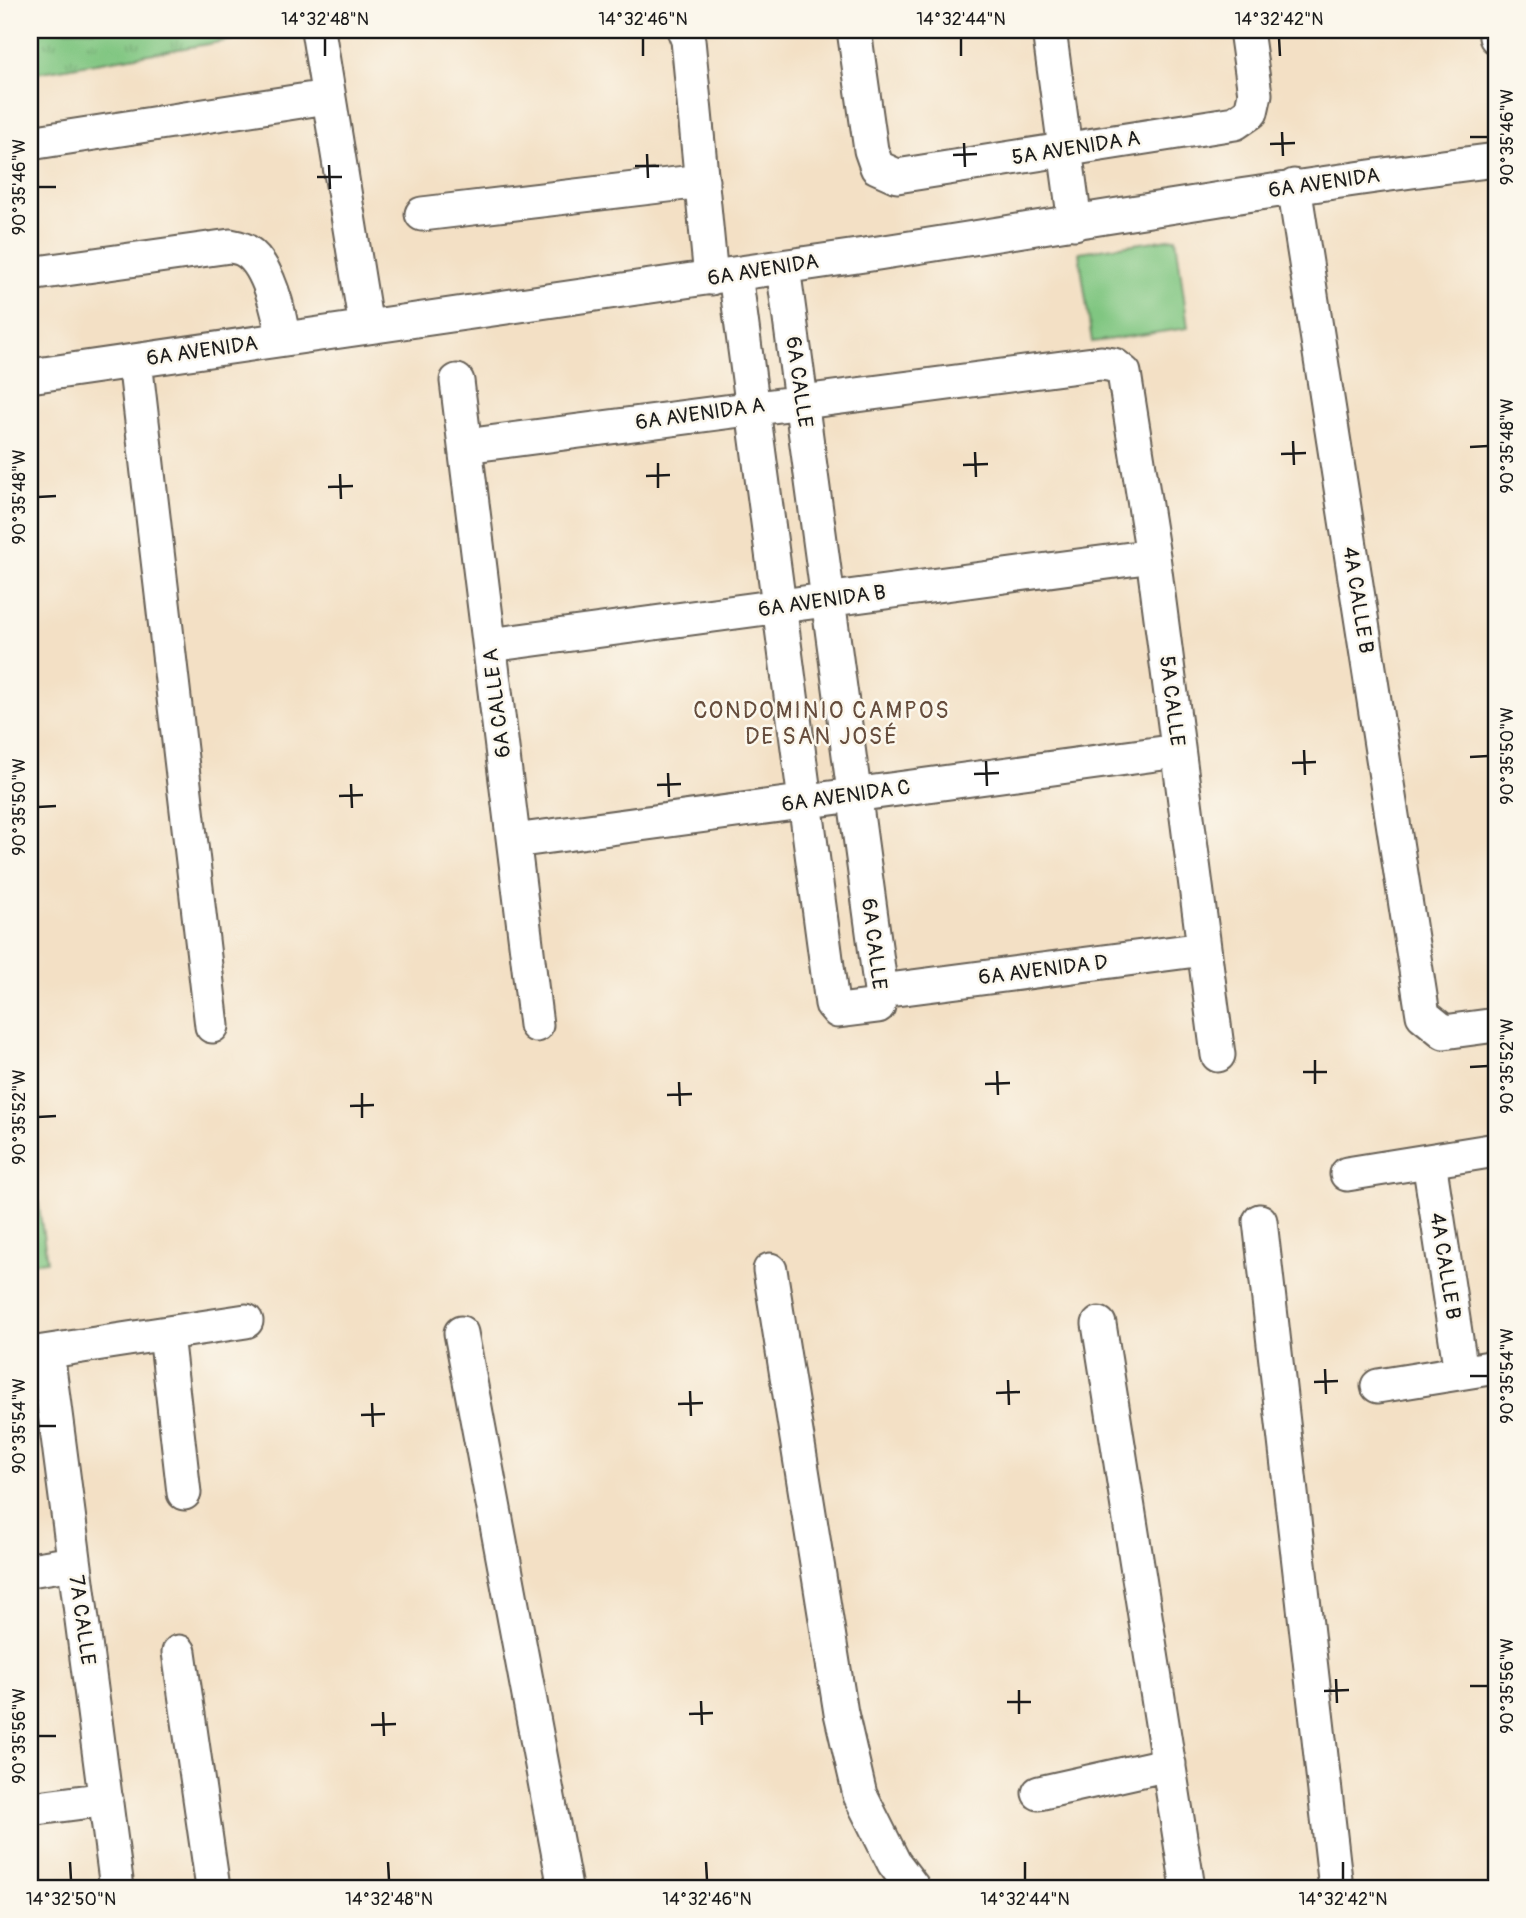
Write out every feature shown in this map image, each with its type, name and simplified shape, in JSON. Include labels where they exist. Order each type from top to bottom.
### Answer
[{"type":"street","points":[[318,30],[366,327]]},
{"type":"street","name":"6A CALLE","points":[[684,30],[688,40],[702,181],[753,407],[832,1004],[838,1011],[873,1008],[878,1006],[882,999],[783,267]]},
{"type":"street","name":"5A AVENIDA A","points":[[854,30],[871,150],[877,167],[897,176],[1236,123],[1251,112],[1255,94],[1246,30]]},
{"type":"street","points":[[1049,30],[1075,223]]},
{"type":"street","points":[[1495,30],[1496,37]]},
{"type":"street","points":[[30,143],[327,97]]},
{"type":"street","name":"6A AVENIDA","points":[[30,376],[783,267],[1075,223],[1294,186],[1496,160]]},
{"type":"street","points":[[422,214],[702,181]]},
{"type":"street","name":"4A CALLE B","points":[[1294,186],[1423,1015],[1444,1032],[1496,1026]]},
{"type":"street","points":[[30,274],[230,246],[247,251],[259,265],[279,308],[283,339]]},
{"type":"street","points":[[135,360],[212,1026]]},
{"type":"street","name":"6A AVENIDA A","points":[[465,446],[1101,363]]},
{"type":"street","name":"5A CALLE","points":[[1101,363],[1114,365],[1124,373],[1153,556],[1218,1055]]},
{"type":"street","name":"6A CALLE A","points":[[457,381],[537,1025]]},
{"type":"street","name":"6A AVENIDA B","points":[[490,645],[1153,556]]},
{"type":"street","name":"6A AVENIDA C","points":[[514,841],[1178,751]]},
{"type":"street","name":"6A AVENIDA D","points":[[881,991],[1204,949]]},
{"type":"street","points":[[1347,1174],[1496,1150]]},
{"type":"street","name":"4A CALLE B","points":[[1429,1161],[1461,1372]]},
{"type":"street","points":[[1260,1221],[1336,1888]]},
{"type":"street","points":[[770,1270],[841,1713],[860,1795],[894,1863],[913,1888]]},
{"type":"street","points":[[38,1353],[246,1321]]},
{"type":"street","points":[[1099,1324],[1188,1888]]},
{"type":"street","points":[[166,1334],[184,1493]]},
{"type":"street","points":[[461,1334],[565,1888]]},
{"type":"street","name":"7A CALLE","points":[[38,1353],[74,1563],[117,1888]]},
{"type":"street","points":[[1378,1386],[1496,1367]]},
{"type":"street","points":[[30,1570],[74,1563]]},
{"type":"street","points":[[179,1652],[213,1888]]},
{"type":"street","points":[[1039,1793],[1168,1764]]},
{"type":"street","points":[[30,1809],[106,1799]]},
{"type":"green space","points":[[30,30],[292,30],[30,74]]},
{"type":"green space","points":[[1176,238],[1188,328],[1092,342],[1079,252]]},
{"type":"green space","points":[[30,1145],[47,1261],[30,1263]]},
{"type":"district","name":"CONDOMINIO CAMPOS DE SAN JOSÉ","points":[[822,723]]}]
